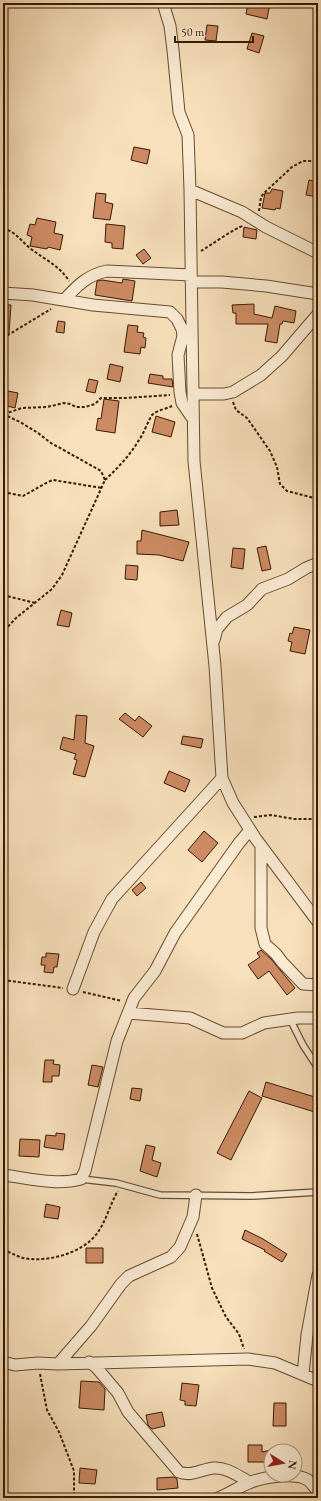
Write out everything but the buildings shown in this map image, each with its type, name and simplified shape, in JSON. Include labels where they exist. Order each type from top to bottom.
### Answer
[{"type":"street","points":[[163,3],[170,26],[179,112],[188,134],[194,461],[213,646],[222,778],[233,803],[250,830],[318,922]]},
{"type":"street","points":[[190,190],[242,212],[266,227],[318,253]]},
{"type":"street","points":[[64,300],[89,276],[107,271],[259,285],[318,294]]},
{"type":"street","points":[[3,293],[33,295],[93,305],[170,312],[177,319],[182,329],[183,336],[178,355],[181,397],[193,419]]},
{"type":"street","points":[[193,394],[224,394],[233,392],[261,374],[282,356],[318,314]]},
{"type":"street","points":[[213,646],[217,630],[227,617],[247,605],[262,590],[288,579],[306,568],[318,563]]},
{"type":"street","points":[[73,990],[94,932],[112,899],[222,778]]},
{"type":"street","points":[[3,1175],[54,1182],[69,1182],[81,1179],[85,1171],[117,1041],[134,998],[155,971],[175,933],[250,830]]},
{"type":"street","points":[[261,846],[261,928],[265,944],[303,984],[318,985]]},
{"type":"street","points":[[128,1013],[190,1018],[223,1033],[242,1033],[264,1023],[290,1019],[318,1018]]},
{"type":"street","points":[[58,1364],[91,1326],[121,1284],[129,1276],[171,1257],[180,1247],[193,1217],[196,1195]]},
{"type":"street","points":[[303,1374],[307,1335],[318,1275]]},
{"type":"street","points":[[3,1370],[15,1365],[38,1363],[58,1364],[248,1359],[275,1363],[318,1381]]},
{"type":"street","points":[[3,1362],[15,1365]]},
{"type":"street","points":[[89,1362],[96,1367],[118,1393],[128,1412],[180,1472],[185,1474],[215,1468],[225,1470],[250,1482]]},
{"type":"street","points":[[218,1498],[230,1494],[250,1482],[278,1476],[304,1478],[310,1481],[318,1492]]},
{"type":"lane","points":[[290,1019],[303,1045],[318,1068]]},
{"type":"lane","points":[[81,1179],[122,1185],[160,1194],[252,1196],[318,1192]]},
{"type":"path","points":[[191,257],[224,238],[239,226],[250,226],[258,222],[261,197],[272,185],[292,167],[303,161],[318,161]]},
{"type":"path","points":[[3,228],[17,235],[29,247],[59,268],[74,289]]},
{"type":"path","points":[[3,338],[16,329],[33,321],[64,300]]},
{"type":"path","points":[[224,394],[232,399],[236,410],[247,418],[270,451],[277,467],[280,484],[287,491],[318,499]]},
{"type":"path","points":[[3,414],[22,408],[47,407],[64,403],[76,407],[85,407],[96,404],[101,398],[181,397]]},
{"type":"path","points":[[3,632],[16,618],[52,589],[62,575],[105,480],[124,461],[139,442],[152,416],[181,397]]},
{"type":"path","points":[[3,414],[38,432],[51,443],[94,466],[101,471],[105,480]]},
{"type":"path","points":[[3,492],[23,496],[53,480],[102,488]]},
{"type":"path","points":[[3,595],[36,603]]},
{"type":"path","points":[[240,814],[258,817],[271,816],[294,819],[318,819]]},
{"type":"path","points":[[3,1250],[31,1259],[52,1258],[70,1253],[92,1240],[108,1215],[115,1196],[122,1185]]},
{"type":"path","points":[[193,1217],[212,1288],[226,1317],[240,1334],[248,1359]]},
{"type":"path","points":[[38,1363],[47,1410],[59,1432],[74,1471],[74,1498]]}]
